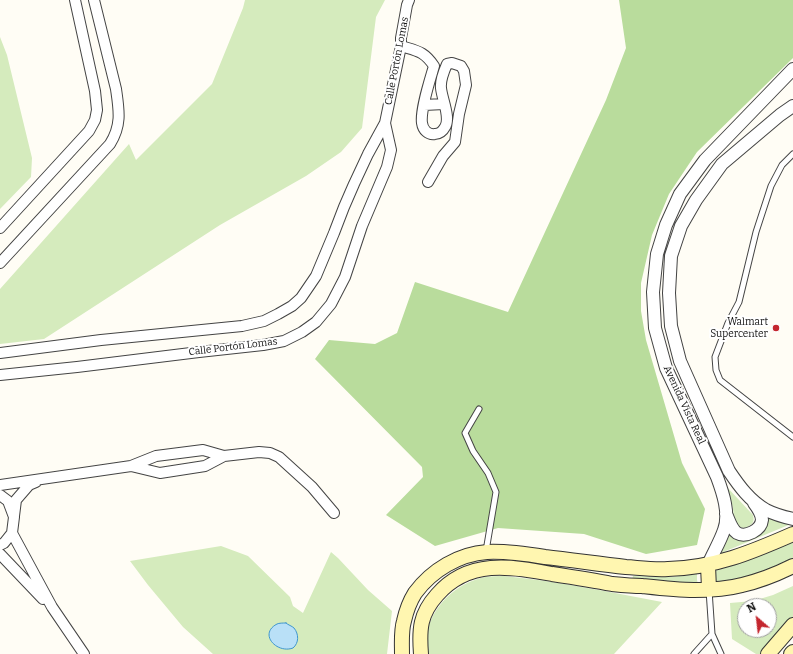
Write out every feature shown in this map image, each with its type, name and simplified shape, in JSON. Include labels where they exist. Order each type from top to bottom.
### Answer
[{"type":"main road","points":[[402,654],[403,622],[415,593],[440,568],[456,560],[477,553],[500,552],[652,569],[680,569],[724,561],[793,534]]},
{"type":"main road","points":[[708,565],[709,589]]},
{"type":"main road","points":[[421,654],[420,626],[430,603],[451,581],[464,574],[483,569],[503,567],[532,570],[614,584],[667,589],[709,589],[742,585],[762,579],[793,566]]},
{"type":"main road","points":[[768,654],[793,625]]},
{"type":"street","points":[[0,228],[89,131],[95,120],[97,110],[95,91],[75,0]]},
{"type":"street","points":[[0,263],[110,144],[115,135],[118,121],[118,101],[94,0]]},
{"type":"street","name":"Calle Portón Lomas","points":[[0,353],[87,342],[242,326],[264,321],[292,306],[301,298],[316,276],[344,207],[368,154],[385,123],[409,0]]},
{"type":"street","points":[[401,46],[423,53],[430,59],[434,66],[422,113],[422,124],[424,129],[429,134],[441,132],[448,120],[441,87],[444,70],[447,64],[452,63],[461,66],[464,71],[466,85],[459,114],[455,142],[443,156],[428,182]]},
{"type":"street","name":"Avenida Vista Real","points":[[708,565],[725,528],[726,513],[723,493],[666,368],[655,328],[653,292],[657,254],[666,225],[680,194],[705,160],[793,69]]},
{"type":"street","points":[[424,105],[444,104]]},
{"type":"street","name":"Avenida Vista Real","points":[[793,106],[780,115],[722,164],[696,200],[681,226],[671,256],[669,293],[670,326],[680,361],[729,471],[738,485],[750,498],[765,510],[793,519]]},
{"type":"street","name":"Calle Portón Lomas","points":[[0,375],[264,345],[284,341],[302,332],[316,322],[331,304],[345,277],[362,226],[387,167],[391,150],[385,123]]},
{"type":"street","points":[[0,485],[131,466],[156,456],[203,450],[224,456]]},
{"type":"street","points":[[131,466],[160,473],[205,466],[224,456],[259,452],[270,453],[279,457],[312,488],[334,513]]},
{"type":"street","points":[[0,545],[4,543],[12,533],[16,500],[29,485],[42,479]]},
{"type":"street","points":[[0,495],[8,501],[14,517]]},
{"type":"street","points":[[726,513],[733,529],[744,535],[750,534],[760,526],[762,520],[760,512],[750,498]]},
{"type":"street","points":[[12,533],[52,607],[84,654]]},
{"type":"street","points":[[0,554],[52,607]]},
{"type":"lane","points":[[793,154],[782,165],[771,186],[756,232],[739,302],[728,323],[715,357],[716,370],[720,380],[793,437]]},
{"type":"lane","points":[[478,409],[465,433],[473,451],[488,473],[496,492],[486,552]]},
{"type":"lane","points":[[709,589],[712,634],[721,654]]},
{"type":"lane","points":[[694,654],[712,634]]},
{"type":"green space","points":[[245,0],[385,0],[376,17],[362,128],[341,152],[306,176],[220,225],[44,339],[0,344],[0,289],[129,144],[136,160],[212,84]]},
{"type":"green space","points":[[619,0],[793,0],[793,58],[697,152],[669,194],[652,235],[641,283],[641,311],[646,340],[682,463],[705,509],[697,545],[646,554],[584,534],[498,528],[435,546],[386,515],[423,477],[422,467],[315,359],[329,340],[375,344],[397,333],[415,282],[508,312],[606,100],[626,48]]},
{"type":"green space","points":[[0,37],[7,55],[32,158],[31,177],[0,209]]},
{"type":"green space","points":[[726,486],[753,515],[754,520],[746,528],[738,527],[733,520],[733,507]]},
{"type":"green space","points":[[766,518],[791,524],[721,553],[731,532],[736,537]]},
{"type":"green space","points":[[793,539],[793,566],[715,588],[713,573],[719,569]]},
{"type":"green space","points":[[221,546],[248,556],[290,597],[293,606],[303,613],[331,552],[368,590],[392,611],[387,654],[213,654],[183,627],[130,561]]},
{"type":"green space","points":[[697,574],[698,584],[632,580],[633,576],[671,577]]},
{"type":"green space","points":[[504,576],[564,584],[662,602],[614,654],[429,654],[427,638],[428,627],[435,612],[446,598],[460,587],[476,579]]},
{"type":"green space","points":[[793,586],[793,620],[777,638],[777,598],[763,598]]},
{"type":"green space","points":[[737,602],[737,638],[777,638],[762,654],[756,654],[732,639],[730,603]]},
{"type":"water","points":[[286,623],[294,628],[298,638],[293,648],[287,649],[276,646],[269,638],[269,633],[272,628],[277,624]]},
{"type":"place","name":"Walmart Supercenter","points":[[776,328]]}]
